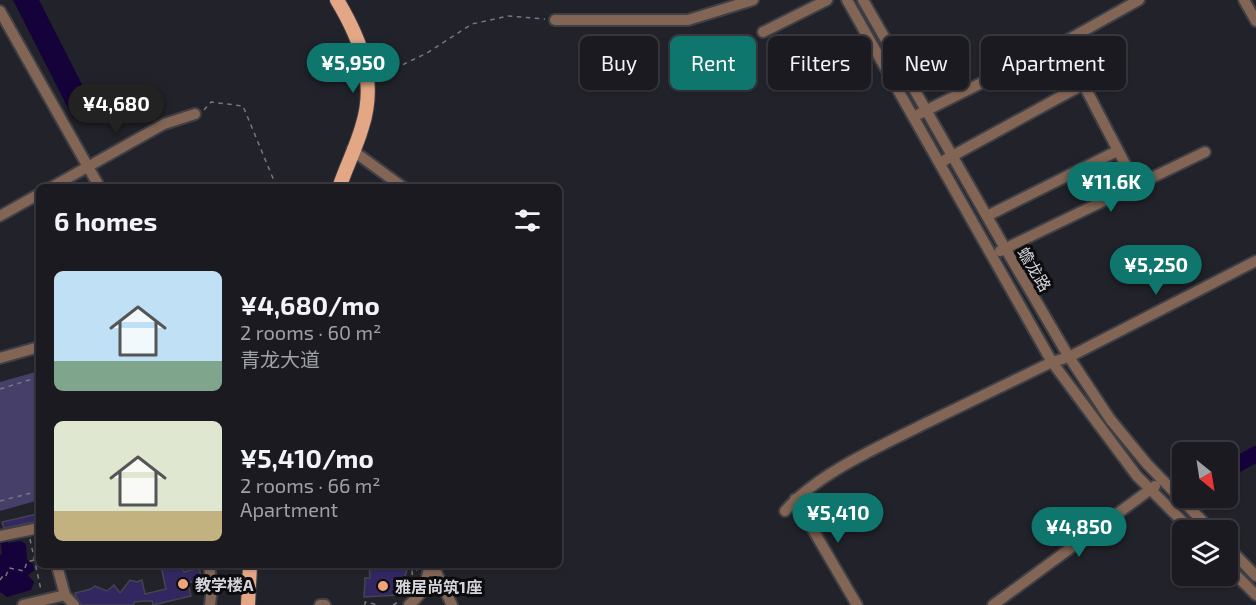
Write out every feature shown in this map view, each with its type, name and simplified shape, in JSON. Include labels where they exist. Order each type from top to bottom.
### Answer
[{"type":"main road","points":[[337,0],[365,58],[369,90],[362,128],[340,184]]},
{"type":"main road","points":[[248,605],[250,568]]},
{"type":"street","points":[[555,20],[688,20],[753,0]]},
{"type":"street","points":[[763,32],[826,0]]},
{"type":"street","name":"蟾龙路","points":[[847,0],[1052,362],[1137,476],[1181,520]]},
{"type":"street","name":"蟾龙路","points":[[863,0],[1069,357],[1110,419],[1201,520]]},
{"type":"street","points":[[1074,36],[1138,0]]},
{"type":"street","points":[[1244,0],[1256,21]]},
{"type":"street","points":[[0,11],[98,184]]},
{"type":"street","points":[[914,117],[981,84]]},
{"type":"street","points":[[940,163],[1073,90]]},
{"type":"street","points":[[1085,90],[1136,185]]},
{"type":"street","points":[[57,184],[164,124],[195,114]]},
{"type":"street","points":[[352,150],[399,184]]},
{"type":"street","points":[[987,216],[1117,151]]},
{"type":"street","points":[[992,256],[1205,152]]},
{"type":"street","points":[[0,216],[36,196]]},
{"type":"street","points":[[785,511],[795,499],[822,479],[883,444],[1052,362],[1069,357],[1256,261]]},
{"type":"street","points":[[0,358],[36,348]]},
{"type":"street","points":[[993,605],[1163,480]]},
{"type":"street","points":[[795,499],[857,605]]},
{"type":"street","points":[[0,537],[34,529]]},
{"type":"street","points":[[1238,557],[1256,576]]},
{"type":"street","points":[[57,568],[64,595],[74,605]]},
{"type":"street","points":[[209,568],[212,587],[210,605]]},
{"type":"street","points":[[409,605],[426,585],[423,568]]},
{"type":"street","points":[[434,568],[452,605]]},
{"type":"street","points":[[1238,577],[1256,595]]},
{"type":"street","points":[[23,605],[64,595]]},
{"type":"path","points":[[368,74],[400,66],[427,53],[472,24],[508,16],[555,20]]},
{"type":"path","points":[[195,114],[206,109],[211,102],[243,106],[275,184]]},
{"type":"path","points":[[0,389],[36,378]]},
{"type":"path","points":[[0,501],[36,492]]},
{"type":"path","points":[[0,580],[2,577],[5,578],[9,568],[24,570],[27,562],[35,560],[34,529]]},
{"type":"path","points":[[38,568],[43,600]]},
{"type":"path","points":[[414,591],[412,570],[419,568]]},
{"type":"path","points":[[365,605],[365,602],[379,605]]},
{"type":"shaded area","points":[[13,0],[39,0],[94,108],[73,118]]},
{"type":"shaded area","points":[[36,372],[36,501],[0,511],[0,382]]},
{"type":"shaded area","points":[[6,537],[8,543],[21,541],[26,544],[27,560],[33,564],[34,571],[28,575],[34,582],[31,590],[7,597],[0,592],[0,555],[2,554],[0,538]]},
{"type":"building","points":[[36,514],[36,522],[4,528],[2,522]]},
{"type":"building","points":[[161,568],[183,568],[184,572],[199,568],[202,579],[188,583],[191,596],[153,605],[152,601],[144,601],[134,602],[134,605],[81,605],[75,593],[95,586],[107,591],[114,585],[120,593],[130,580],[137,582],[142,580],[145,594],[166,589]]},
{"type":"building","name":"雅居尚筑1座","points":[[369,568],[408,568],[399,595],[364,597],[365,578],[370,578]]},
{"type":"waterway","points":[[1238,464],[1256,454]]},
{"type":"place","name":"教学楼A","points":[[183,584]]},
{"type":"place","name":"雅居尚筑1座","points":[[383,586]]}]
